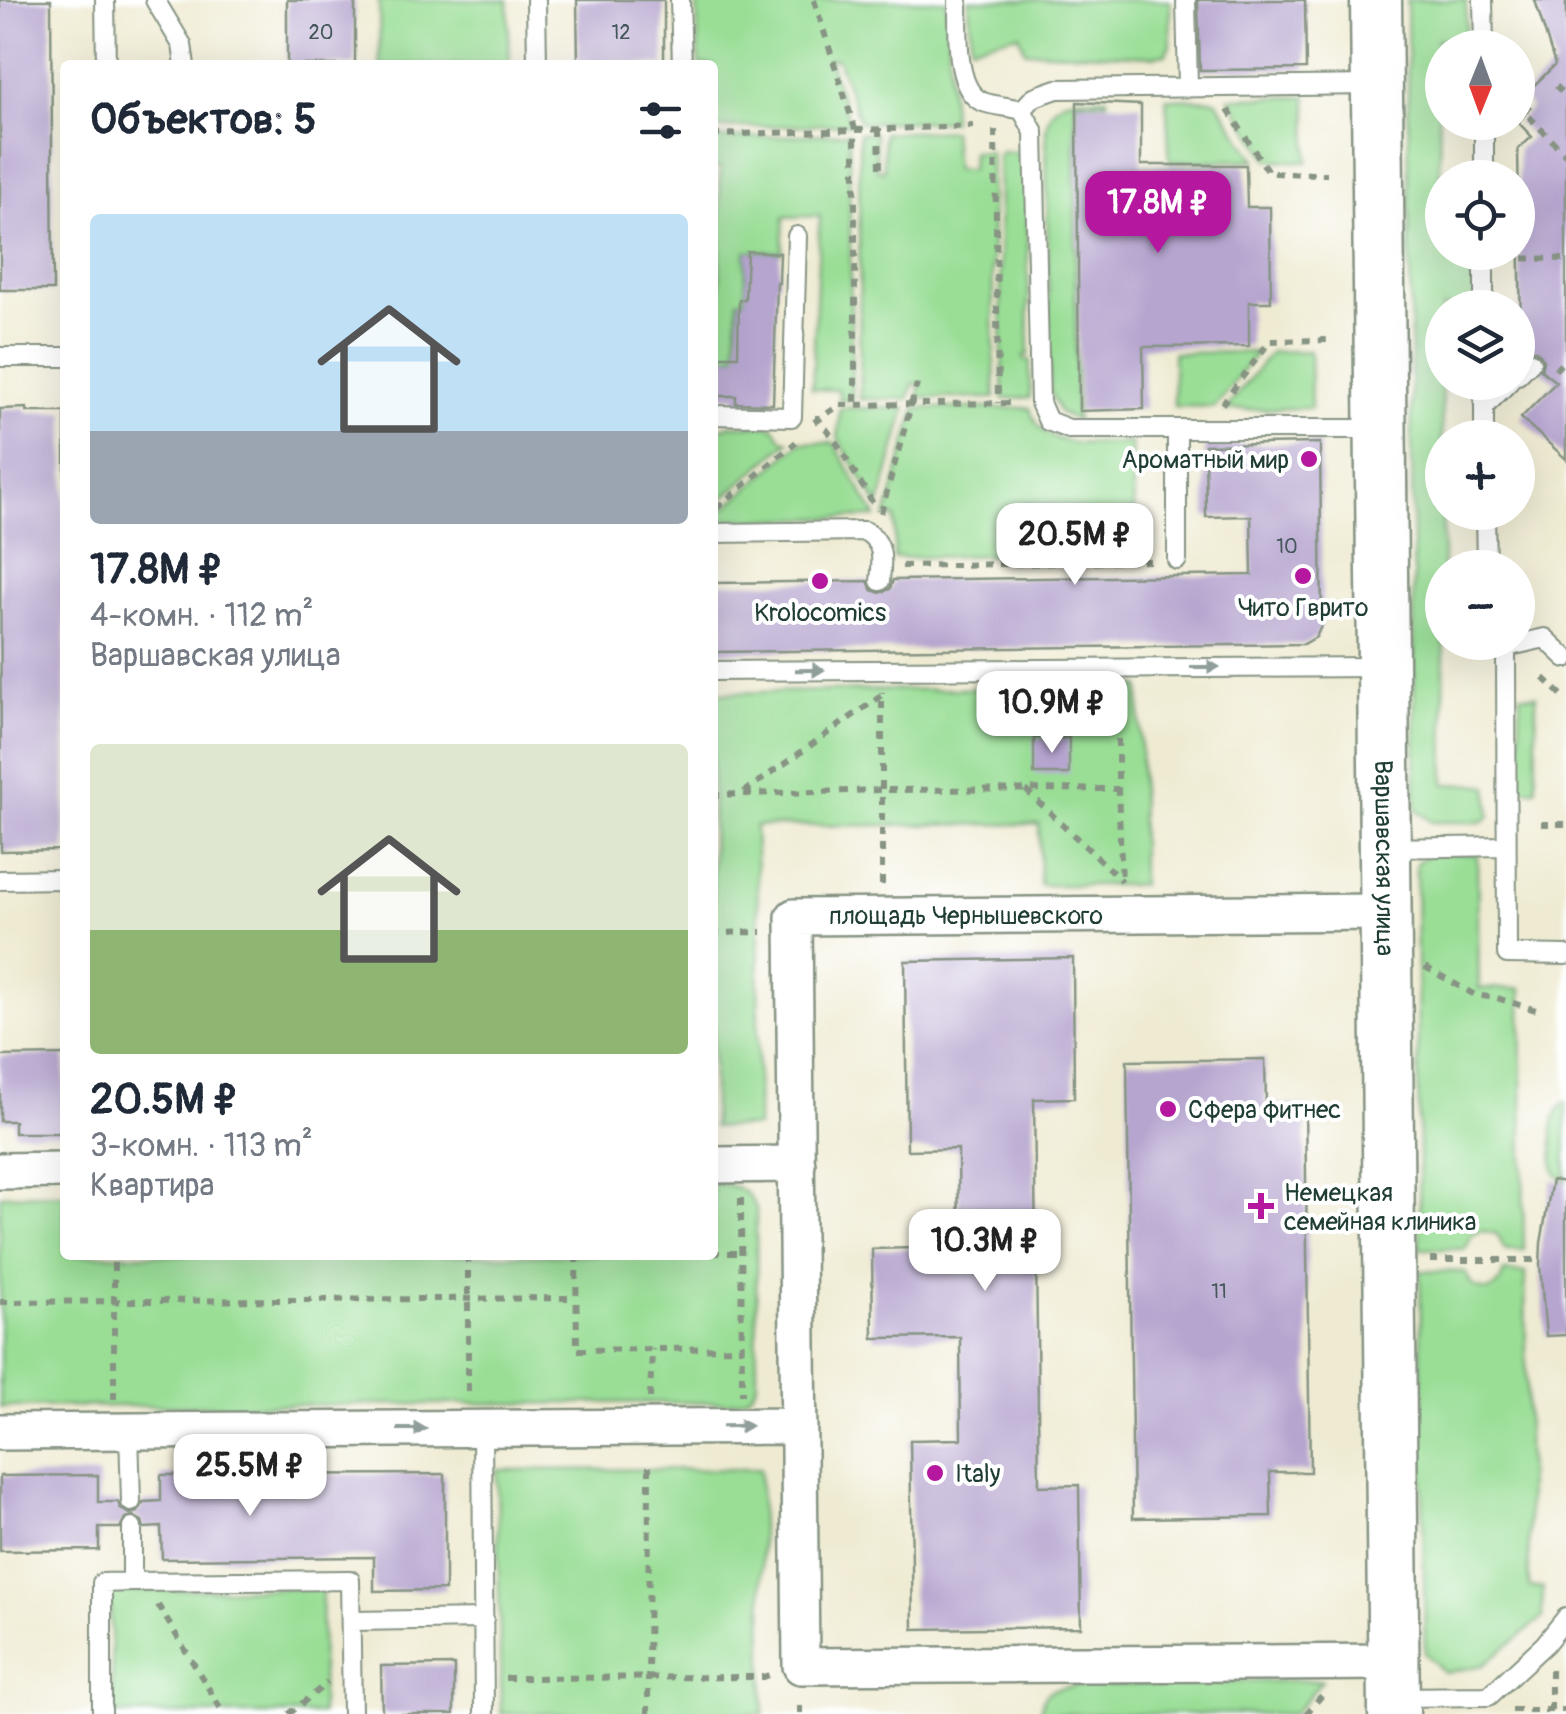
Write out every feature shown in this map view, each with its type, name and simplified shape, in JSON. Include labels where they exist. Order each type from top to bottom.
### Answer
[{"type":"street","name":"Варшавская улица","points":[[1376,0],[1394,1691]]},
{"type":"street","name":"площадь Чернышевского","points":[[800,1666],[794,917],[882,916],[1123,898],[1386,933]]},
{"type":"street","points":[[726,1165],[796,1164]]},
{"type":"street","points":[[0,1171],[60,1170]]},
{"type":"street","points":[[0,1432],[122,1421],[482,1428],[798,1426]]},
{"type":"street","points":[[800,1666],[1394,1691]]},
{"type":"lane","points":[[105,0],[106,60]]},
{"type":"lane","points":[[155,0],[182,44],[184,60]]},
{"type":"lane","points":[[536,0],[537,60]]},
{"type":"lane","points":[[680,0],[682,60]]},
{"type":"lane","points":[[958,0],[961,66],[966,86],[982,102],[1022,110]]},
{"type":"lane","points":[[1186,0],[1188,87]]},
{"type":"lane","points":[[1483,0],[1484,30]]},
{"type":"lane","points":[[1022,110],[1034,96],[1057,88],[1377,84]]},
{"type":"lane","points":[[1022,110],[1034,132],[1040,404],[1048,421],[1069,429],[1381,428]]},
{"type":"lane","points":[[718,415],[792,417],[797,236]]},
{"type":"lane","points":[[0,357],[60,356]]},
{"type":"lane","points":[[1484,400],[1484,420]]},
{"type":"lane","points":[[1484,407],[1491,400]]},
{"type":"lane","points":[[1178,429],[1178,560]]},
{"type":"lane","points":[[718,533],[866,531],[881,546],[880,574]]},
{"type":"lane","points":[[1535,640],[1545,638],[1566,658]]},
{"type":"lane","points":[[882,650],[882,670]]},
{"type":"lane","points":[[1504,660],[1507,954],[1566,954]]},
{"type":"lane","points":[[718,671],[1383,667]]},
{"type":"lane","points":[[1385,848],[1506,846]]},
{"type":"lane","points":[[0,880],[60,879]]},
{"type":"lane","points":[[122,1421],[131,1502]]},
{"type":"lane","points":[[482,1428],[484,1714]]},
{"type":"lane","points":[[132,1528],[138,1582]]},
{"type":"lane","points":[[102,1714],[102,1583],[350,1580],[352,1714]]},
{"type":"lane","points":[[1394,1691],[1490,1707],[1566,1618]]},
{"type":"lane","points":[[351,1621],[484,1619]]},
{"type":"path","points":[[814,0],[855,129],[855,403]]},
{"type":"path","points":[[1556,86],[1566,96]]},
{"type":"path","points":[[1213,87],[1269,174],[1327,174]]},
{"type":"path","points":[[1535,123],[1566,155]]},
{"type":"path","points":[[718,134],[994,126],[998,403]]},
{"type":"path","points":[[879,128],[880,170]]},
{"type":"path","points":[[1535,259],[1566,260]]},
{"type":"path","points":[[1204,429],[1270,341],[1330,340]]},
{"type":"path","points":[[1558,368],[1566,359]]},
{"type":"path","points":[[876,537],[916,384]]},
{"type":"path","points":[[718,507],[818,418],[840,404],[1040,404]]},
{"type":"path","points":[[818,418],[880,516]]},
{"type":"path","points":[[1014,520],[1017,564]]},
{"type":"path","points":[[880,574],[1017,564],[1178,560]]},
{"type":"path","points":[[1118,668],[1123,898]]},
{"type":"path","points":[[882,670],[882,916]]},
{"type":"path","points":[[1544,678],[1566,699]]},
{"type":"path","points":[[741,794],[882,696]]},
{"type":"path","points":[[1026,790],[1123,898]]},
{"type":"path","points":[[718,795],[1118,790]]},
{"type":"path","points":[[1542,824],[1566,824]]},
{"type":"path","points":[[718,933],[758,934],[794,917]]},
{"type":"path","points":[[1386,933],[1417,962],[1475,995],[1539,1010]]},
{"type":"path","points":[[726,1165],[741,1252],[742,1426]]},
{"type":"path","points":[[718,1253],[741,1252]]},
{"type":"path","points":[[114,1260],[122,1421]]},
{"type":"path","points":[[468,1260],[468,1405],[482,1428]]},
{"type":"path","points":[[576,1260],[577,1350],[742,1348]]},
{"type":"path","points":[[1420,1260],[1538,1260]]},
{"type":"path","points":[[0,1302],[576,1298]]},
{"type":"path","points":[[650,1404],[652,1349]]},
{"type":"path","points":[[648,1714],[649,1469]]},
{"type":"path","points":[[138,1582],[224,1714]]},
{"type":"path","points":[[1551,1661],[1551,1711]]},
{"type":"path","points":[[288,1714],[352,1662]]},
{"type":"path","points":[[484,1678],[763,1677],[800,1666]]},
{"type":"path","points":[[1490,1707],[1566,1710]]},
{"type":"green space","points":[[379,0],[508,0],[510,60],[380,60]]},
{"type":"green space","points":[[697,0],[946,0],[952,121],[860,123],[837,58],[828,59],[850,124],[718,128],[718,60],[699,60]]},
{"type":"green space","points":[[969,0],[1170,0],[1171,44],[1166,54],[1153,56],[1025,51],[1019,34],[971,46]]},
{"type":"green space","points":[[1407,0],[1466,0],[1466,30],[1425,30],[1425,140],[1439,140],[1440,160],[1425,160],[1425,270],[1481,270],[1482,290],[1425,290],[1425,400],[1442,400],[1442,420],[1425,420],[1425,530],[1443,530],[1443,550],[1425,550],[1425,660],[1444,660],[1445,784],[1488,787],[1490,816],[1482,822],[1431,822],[1416,809]]},
{"type":"green space","points":[[1107,97],[1107,101],[1075,101],[1076,420],[1059,412],[1050,391],[1046,128],[1060,103],[1077,98]]},
{"type":"green space","points":[[1307,97],[1308,162],[1269,160],[1229,98]]},
{"type":"green space","points":[[1166,98],[1216,100],[1256,160],[1170,162]]},
{"type":"green space","points":[[952,130],[955,170],[971,169],[972,152],[990,152],[995,398],[918,398],[921,384],[913,384],[908,399],[860,399],[859,133],[875,133],[877,170],[884,171],[883,133]]},
{"type":"green space","points":[[849,133],[852,399],[839,401],[839,390],[812,389],[820,216],[784,217],[782,252],[746,251],[745,299],[738,300],[736,355],[718,356],[718,139]]},
{"type":"green space","points":[[1001,152],[1027,152],[1029,355],[1024,355],[1024,360],[1030,360],[1030,398],[1003,399],[998,156]]},
{"type":"green space","points":[[1310,351],[1311,408],[1225,410],[1271,352]]},
{"type":"green space","points":[[1257,352],[1215,407],[1174,406],[1173,353]]},
{"type":"green space","points":[[840,408],[906,408],[879,507],[838,438]]},
{"type":"green space","points":[[916,408],[1030,408],[1036,422],[1057,439],[1086,444],[1131,443],[1135,530],[1129,545],[1121,550],[1047,553],[1039,547],[1034,520],[999,521],[995,555],[894,558],[895,517],[886,517]]},
{"type":"green space","points":[[730,425],[770,426],[789,441],[718,503],[718,429]]},
{"type":"green space","points":[[801,442],[834,443],[876,517],[722,520],[718,514]]},
{"type":"green space","points":[[1140,686],[1141,885],[1040,885],[1039,824],[755,826],[759,928],[757,1127],[718,1127],[718,693]]},
{"type":"green space","points":[[1520,695],[1536,695],[1536,789],[1520,789]]},
{"type":"green space","points":[[1428,854],[1477,854],[1479,988],[1521,989],[1524,1250],[1505,1250],[1497,1234],[1483,1231],[1473,1234],[1465,1249],[1420,1249],[1416,863]]},
{"type":"green space","points":[[1566,1102],[1566,1181],[1554,1169],[1553,1142],[1556,1115]]},
{"type":"green space","points":[[718,1184],[727,1185],[739,1188],[756,1208],[757,1384],[749,1395],[730,1402],[0,1407],[0,1195],[60,1194],[60,1260],[718,1260]]},
{"type":"green space","points":[[1420,1271],[1465,1272],[1472,1285],[1488,1290],[1496,1287],[1504,1272],[1525,1273],[1529,1587],[1543,1588],[1542,1618],[1483,1665],[1445,1673],[1425,1654]]},
{"type":"green space","points":[[760,1469],[764,1714],[501,1714],[497,1470]]},
{"type":"green space","points":[[322,1588],[321,1714],[113,1714],[110,1591]]},
{"type":"green space","points":[[1322,1680],[1294,1714],[1041,1714],[1048,1692],[1070,1686]]},
{"type":"building","points":[[0,0],[51,0],[53,290],[0,290]]},
{"type":"building","points":[[287,0],[355,0],[355,60],[287,60]]},
{"type":"building","points":[[577,0],[664,0],[664,60],[578,60]]},
{"type":"building","points":[[1198,0],[1305,0],[1306,69],[1200,70]]},
{"type":"building","points":[[1535,0],[1566,0],[1566,459],[1535,431],[1535,420],[1521,418],[1556,382],[1541,370],[1543,360],[1535,350],[1535,290],[1520,290],[1520,270],[1535,270],[1535,160],[1518,160],[1518,149],[1528,140],[1535,140],[1535,84],[1555,65]]},
{"type":"building","points":[[1077,102],[1141,105],[1141,165],[1246,165],[1247,207],[1270,207],[1271,302],[1249,302],[1249,346],[1143,347],[1144,409],[1079,411]]},
{"type":"building","points":[[747,251],[780,253],[773,404],[736,403],[736,396],[718,396],[718,356],[738,356],[739,300],[745,300]]},
{"type":"building","points":[[0,409],[60,412],[60,850],[1,851]]},
{"type":"building","points":[[1320,443],[1322,624],[1316,637],[1304,644],[718,652],[718,583],[868,581],[872,590],[880,593],[890,589],[893,580],[1252,575],[1251,516],[1206,517],[1205,445]]},
{"type":"building","points":[[1034,738],[1069,738],[1069,774],[1034,774]]},
{"type":"building","points":[[1073,958],[1074,1098],[1034,1099],[1039,1486],[1079,1485],[1081,1627],[913,1629],[910,1440],[961,1439],[960,1337],[873,1338],[872,1249],[959,1247],[958,1149],[907,1150],[905,961]]},
{"type":"building","points":[[60,1055],[60,1133],[14,1133],[14,1121],[0,1121],[0,1056]]},
{"type":"building","points":[[1265,1059],[1266,1105],[1305,1105],[1310,1472],[1270,1472],[1271,1516],[1133,1518],[1127,1061]]},
{"type":"building","points":[[1552,1180],[1566,1182],[1566,1335],[1546,1336],[1540,1265]]},
{"type":"building","points":[[445,1474],[445,1590],[374,1591],[374,1557],[162,1559],[161,1527],[144,1528],[142,1521],[133,1516],[125,1518],[120,1528],[99,1528],[99,1550],[0,1551],[0,1476],[98,1475],[98,1502],[118,1502],[130,1514],[138,1512],[144,1502],[161,1501],[161,1475]]},
{"type":"building","points":[[454,1665],[454,1714],[382,1714],[381,1666]]},
{"type":"place","name":"Ароматный мир","points":[[1309,459]]},
{"type":"place","name":"Чито Гврито","points":[[1303,576]]},
{"type":"place","name":"Krolocomics","points":[[820,581]]},
{"type":"place","name":"Сфера фитнес","points":[[1168,1109]]},
{"type":"place","name":"Немецкая семейная клиника","points":[[1261,1206]]},
{"type":"place","name":"Italy","points":[[935,1473]]}]
